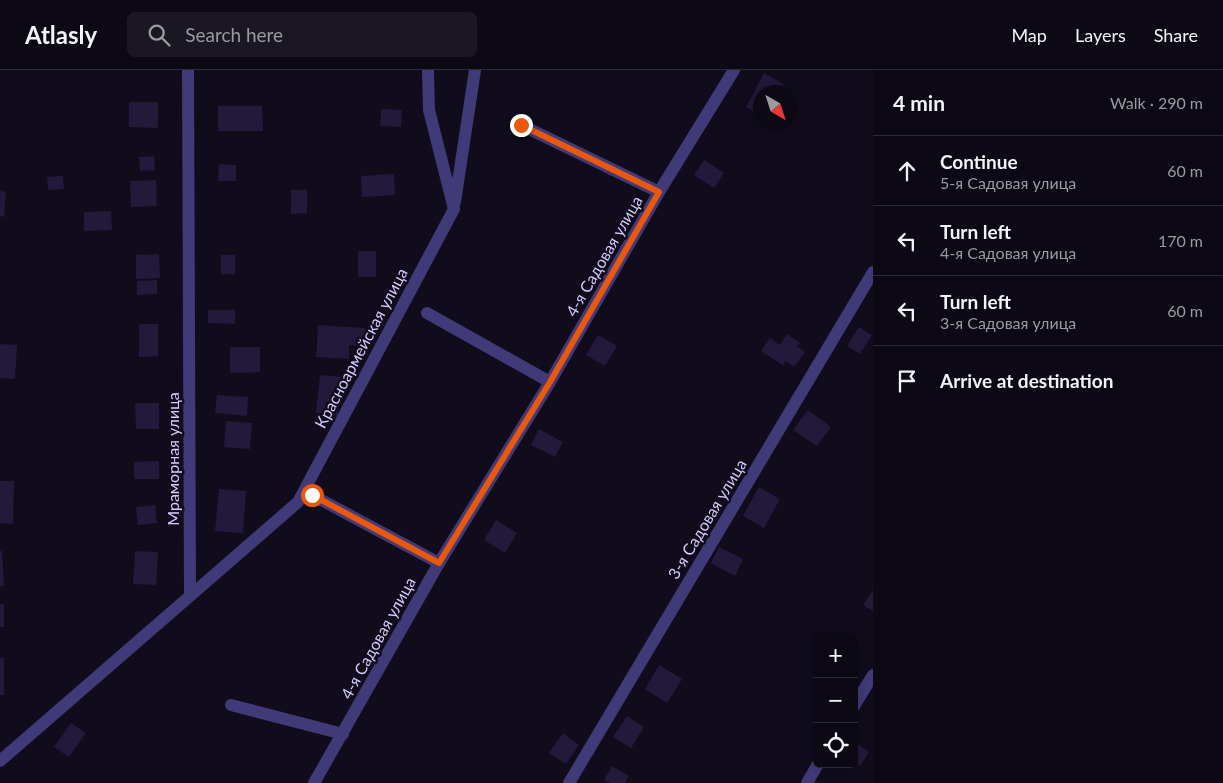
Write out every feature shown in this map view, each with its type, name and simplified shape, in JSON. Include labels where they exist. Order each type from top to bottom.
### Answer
[{"type":"street","name":"Мраморная улица","points":[[188,70],[190,596]]},
{"type":"street","points":[[428,70],[429,110],[454,209]]},
{"type":"street","name":"Красноармейская улица","points":[[190,596],[298,502],[454,209],[475,70]]},
{"type":"street","name":"4-я Садовая улица","points":[[314,783],[439,563],[550,382],[659,192],[734,70]]},
{"type":"street","points":[[521,125],[659,192]]},
{"type":"street","name":"3-я Садовая улица","points":[[569,783],[873,272]]},
{"type":"street","points":[[426,313],[550,382]]},
{"type":"street","points":[[312,495],[439,563]]},
{"type":"street","points":[[0,760],[190,596]]},
{"type":"street","points":[[858,699],[873,675]]},
{"type":"street","points":[[231,705],[343,734]]},
{"type":"street","points":[[807,783],[816,768]]},
{"type":"building","points":[[764,73],[784,84],[783,85],[758,85]]},
{"type":"building","points":[[753,94],[753,111],[746,107]]},
{"type":"building","points":[[129,102],[158,102],[158,128],[129,127]]},
{"type":"building","points":[[218,106],[262,106],[263,131],[218,131]]},
{"type":"building","points":[[381,109],[402,110],[401,127],[380,126]]},
{"type":"building","points":[[154,156],[155,170],[140,171],[139,157]]},
{"type":"building","points":[[704,160],[724,173],[714,188],[694,175]]},
{"type":"building","points":[[219,164],[236,165],[236,181],[218,181]]},
{"type":"building","points":[[394,174],[395,195],[362,197],[361,176]]},
{"type":"building","points":[[63,176],[64,189],[48,190],[47,177]]},
{"type":"building","points":[[156,180],[157,206],[131,207],[130,181]]},
{"type":"building","points":[[291,190],[307,190],[307,213],[291,214]]},
{"type":"building","points":[[0,191],[6,192],[4,217],[0,216]]},
{"type":"building","points":[[111,211],[112,230],[84,231],[84,212]]},
{"type":"building","points":[[358,251],[376,251],[376,277],[358,277]]},
{"type":"building","points":[[159,254],[160,278],[136,279],[136,255]]},
{"type":"building","points":[[221,255],[235,255],[235,274],[221,274]]},
{"type":"building","points":[[157,280],[157,294],[137,295],[137,281]]},
{"type":"building","points":[[208,310],[235,310],[235,324],[208,323]]},
{"type":"building","points":[[139,324],[158,324],[158,356],[139,357]]},
{"type":"building","points":[[318,325],[366,328],[365,346],[349,345],[349,359],[316,357]]},
{"type":"building","points":[[859,327],[872,335],[860,354],[847,346]]},
{"type":"building","points":[[787,334],[800,343],[797,346],[805,352],[794,367],[785,361],[784,366],[761,351],[770,338],[780,345]]},
{"type":"building","points":[[598,335],[617,346],[605,366],[586,355]]},
{"type":"building","points":[[0,344],[17,345],[15,379],[0,378]]},
{"type":"building","points":[[230,347],[260,347],[260,372],[230,373]]},
{"type":"building","points":[[320,375],[342,377],[338,416],[316,413]]},
{"type":"building","points":[[217,395],[248,397],[247,416],[215,413]]},
{"type":"building","points":[[135,403],[159,403],[159,429],[136,429]]},
{"type":"building","points":[[808,410],[831,427],[817,446],[793,430]]},
{"type":"building","points":[[226,421],[252,423],[250,449],[224,447]]},
{"type":"building","points":[[539,429],[563,442],[555,457],[531,445]]},
{"type":"building","points":[[159,461],[159,479],[134,479],[134,462]]},
{"type":"building","points":[[0,481],[14,481],[13,524],[0,523]]},
{"type":"building","points":[[759,487],[780,499],[764,528],[743,516]]},
{"type":"building","points":[[219,489],[246,491],[243,533],[215,531]]},
{"type":"building","points":[[155,505],[157,523],[138,525],[136,507]]},
{"type":"building","points":[[496,520],[517,533],[505,553],[484,540]]},
{"type":"building","points":[[719,547],[743,559],[735,576],[711,563]]},
{"type":"building","points":[[0,551],[2,551],[4,586],[0,586]]},
{"type":"building","points":[[135,551],[158,552],[156,585],[133,584]]},
{"type":"building","points":[[873,590],[873,611],[863,605]]},
{"type":"building","points":[[0,604],[4,604],[4,627],[0,627]]},
{"type":"building","points":[[0,658],[4,658],[4,695],[0,695]]},
{"type":"building","points":[[659,665],[682,679],[667,703],[645,689]]},
{"type":"building","points":[[627,716],[644,727],[631,748],[613,737]]},
{"type":"building","points":[[71,723],[86,733],[69,757],[54,747]]},
{"type":"building","points":[[563,733],[579,745],[566,764],[549,753]]},
{"type":"building","points":[[858,745],[869,752],[860,766],[858,765]]},
{"type":"building","points":[[612,766],[629,776],[625,783],[610,783],[604,780]]},
{"type":"route","points":[[312,495],[439,563],[550,382],[659,192],[521,125]]}]
